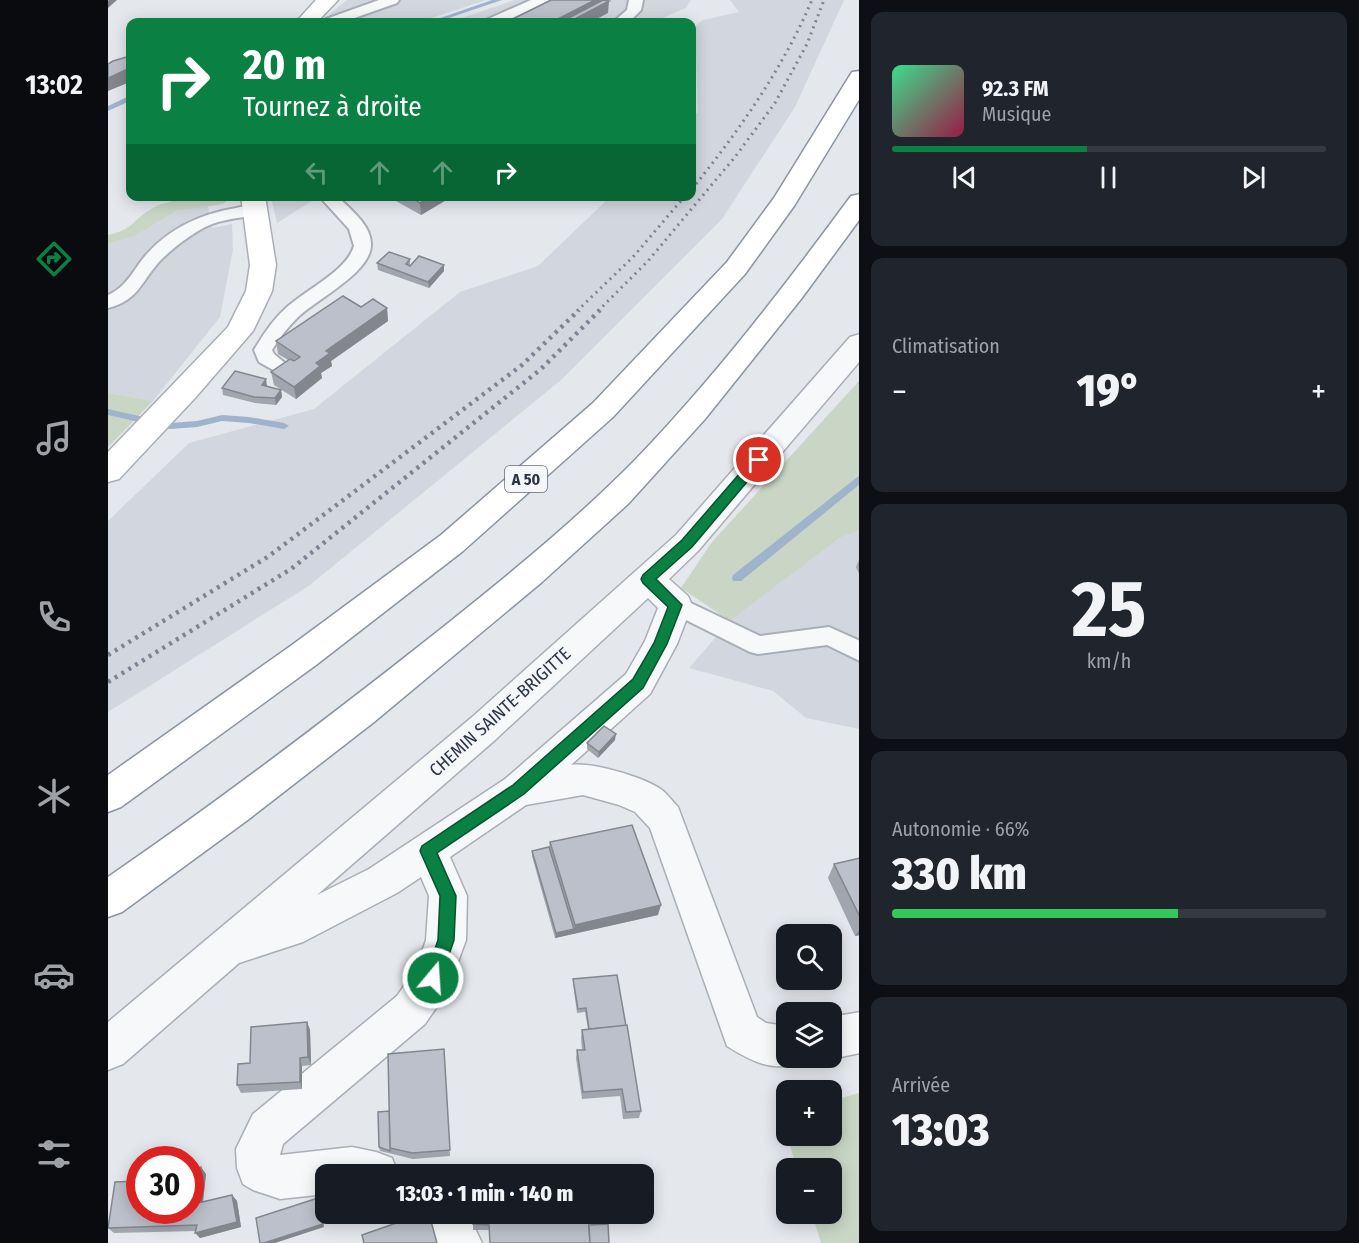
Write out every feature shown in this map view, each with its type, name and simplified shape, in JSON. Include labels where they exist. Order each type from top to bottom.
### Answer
[{"type":"main road","points":[[310,18],[327,0]]},
{"type":"main road","name":"A 50","points":[[108,796],[452,543],[603,410],[680,331],[736,268],[791,192],[859,79]]},
{"type":"main road","points":[[108,899],[170,857],[361,713],[504,596],[598,512],[669,441],[770,321],[859,202]]},
{"type":"main road","points":[[108,471],[239,331],[259,291],[263,265],[254,203]]},
{"type":"street","name":"CHEMIN SAINTE-BRIGITTE","points":[[108,1048],[483,729],[687,543],[859,344]]},
{"type":"street","points":[[227,947],[289,929],[383,881],[518,790],[638,684],[660,644],[676,605],[648,579]]},
{"type":"street","points":[[518,790],[583,779],[626,791],[648,801],[664,819],[742,1031],[759,1042],[776,1045]]},
{"type":"street","points":[[315,1174],[284,1178],[268,1176],[259,1168],[258,1149],[268,1129],[411,1010],[433,978],[446,940],[448,896],[428,851]]},
{"type":"street","points":[[842,1036],[859,1032]]},
{"type":"street","points":[[449,1224],[459,1243]]},
{"type":"lane","points":[[342,18],[392,0]]},
{"type":"lane","points":[[502,18],[543,0]]},
{"type":"lane","points":[[626,18],[631,15],[636,0]]},
{"type":"lane","points":[[282,369],[266,358],[263,350],[272,332],[288,314],[353,266],[361,258],[364,248],[361,234],[332,201]]},
{"type":"lane","points":[[108,302],[121,298],[139,281],[153,258],[199,221],[254,203]]},
{"type":"lane","points":[[676,605],[758,645],[829,636],[859,651]]},
{"type":"shaded area","points":[[347,0],[486,0],[431,18],[327,18]]},
{"type":"shaded area","points":[[515,0],[691,0],[686,8],[662,18],[462,18]]},
{"type":"shaded area","points":[[730,0],[844,0],[795,107],[722,219],[561,380],[310,585],[108,712],[108,521],[189,443],[314,409],[460,292],[538,266],[606,201],[696,201],[696,114],[698,112],[696,25],[703,20],[739,12]]},
{"type":"shaded area","points":[[272,201],[312,201],[277,223]]},
{"type":"shaded area","points":[[208,206],[212,228],[232,224],[233,249],[220,317],[153,401],[108,393],[108,244],[135,236],[176,211]]},
{"type":"shaded area","points":[[859,530],[859,729],[806,718],[773,691],[689,668],[730,621],[840,538]]},
{"type":"green space","points":[[227,201],[223,204],[176,211],[135,236],[108,244],[108,235],[127,228],[153,208],[165,203]]},
{"type":"green space","points":[[859,381],[859,530],[840,538],[730,621],[681,588],[712,542]]},
{"type":"green space","points":[[108,393],[153,401],[108,447]]},
{"type":"green space","points":[[859,1093],[859,1243],[821,1243],[815,1224],[842,1224],[842,1158],[794,1158],[790,1146],[842,1146],[842,1098]]},
{"type":"building","points":[[551,0],[595,0],[560,18],[515,18]]},
{"type":"building","points":[[603,0],[609,1],[577,18],[569,18]]},
{"type":"building","points":[[126,57],[126,70],[108,78],[108,64]]},
{"type":"building","points":[[389,252],[410,259],[406,264],[410,266],[419,256],[444,265],[428,282],[377,263]]},
{"type":"building","points":[[343,296],[361,307],[373,299],[387,308],[326,351],[330,353],[316,363],[320,366],[294,387],[271,372],[290,359],[294,361],[300,357],[276,341]]},
{"type":"building","points":[[235,371],[266,379],[262,385],[281,390],[275,398],[254,397],[222,388]]},
{"type":"building","points":[[604,726],[616,734],[599,752],[587,743]]},
{"type":"building","points":[[632,825],[661,905],[575,925],[550,842]]},
{"type":"building","points":[[549,847],[574,929],[556,933],[532,851]]},
{"type":"building","points":[[859,858],[859,915],[834,864]]},
{"type":"building","points":[[617,975],[626,1026],[589,1029],[586,1008],[578,1009],[573,979]]},
{"type":"building","points":[[307,1022],[308,1057],[300,1058],[300,1082],[237,1085],[238,1064],[250,1063],[251,1027]]},
{"type":"building","points":[[627,1025],[641,1111],[626,1112],[622,1089],[583,1092],[577,1050],[585,1050],[582,1030]]},
{"type":"building","points":[[444,1049],[450,1150],[412,1153],[390,1148],[388,1054]]},
{"type":"building","points":[[389,1111],[390,1151],[379,1147],[378,1112]]},
{"type":"building","points":[[115,1182],[126,1182],[126,1224],[204,1224],[204,1202],[232,1195],[237,1222],[195,1233],[197,1225],[108,1228]]},
{"type":"building","points":[[315,1199],[315,1224],[323,1224],[260,1243],[256,1218]]},
{"type":"building","points":[[393,1224],[432,1224],[437,1243],[364,1243],[362,1235]]},
{"type":"building","points":[[473,1224],[589,1224],[590,1243],[490,1243],[489,1225]]},
{"type":"building","points":[[608,1224],[609,1243],[590,1243],[589,1225]]},
{"type":"waterway","points":[[444,18],[499,0]]},
{"type":"waterway","points":[[108,109],[126,101]]},
{"type":"waterway","points":[[108,412],[170,426],[197,424],[222,418],[284,426]]},
{"type":"waterway","points":[[737,578],[859,479]]},
{"type":"railway","points":[[696,184],[759,98],[788,50],[812,0]]},
{"type":"railway","points":[[598,311],[648,261],[735,157],[775,103],[807,44],[824,0]]},
{"type":"railway","points":[[577,311],[633,257],[681,201]]},
{"type":"railway","points":[[108,655],[269,556],[522,365],[579,310]]},
{"type":"railway","points":[[108,682],[291,569],[541,369],[600,310]]},
{"type":"route","points":[[433,978],[446,940],[448,896],[428,851],[518,790],[638,684],[660,644],[676,605],[648,579],[687,543],[759,460]]}]
